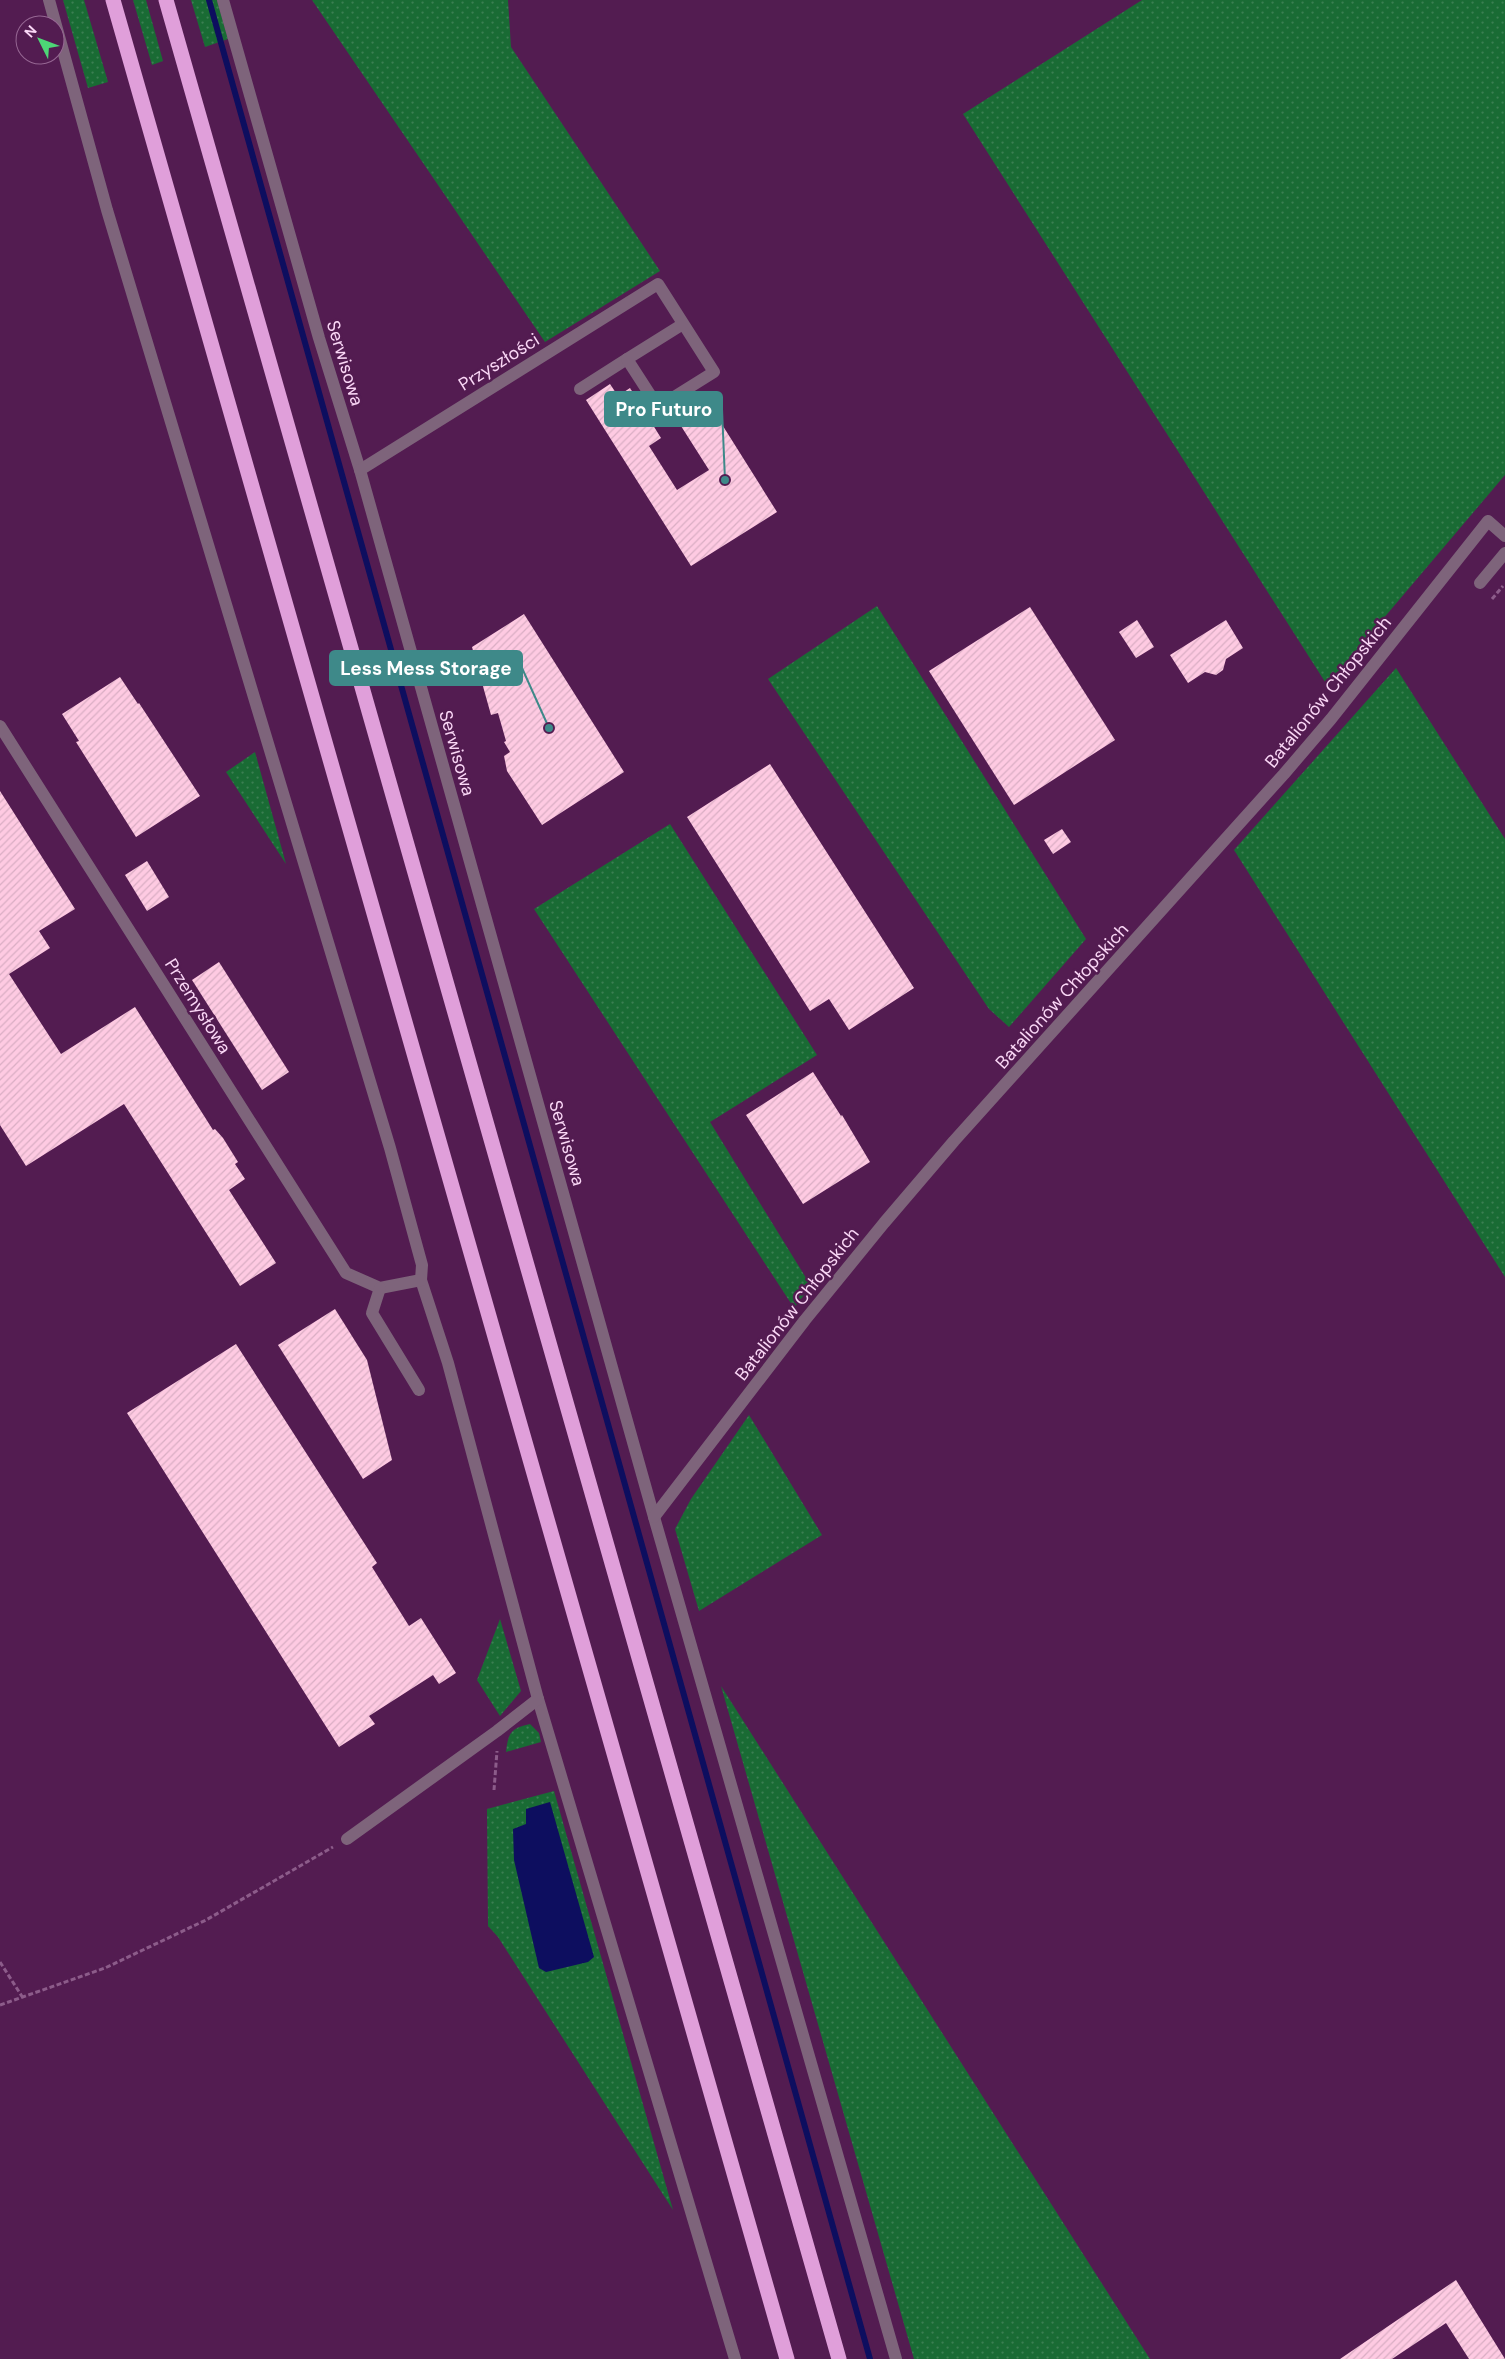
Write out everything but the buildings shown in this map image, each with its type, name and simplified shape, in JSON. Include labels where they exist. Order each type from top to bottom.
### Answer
[{"type":"highway","points":[[113,0],[787,2359]]},
{"type":"highway","points":[[166,0],[839,2359]]},
{"type":"street","points":[[49,0],[107,210],[390,1148],[422,1265],[421,1280],[448,1364],[538,1699],[735,2359]]},
{"type":"street","name":"Serwisowa","points":[[223,0],[319,338],[360,470],[654,1516],[896,2359]]},
{"type":"street","name":"Przyszłości","points":[[360,470],[658,284],[683,324]]},
{"type":"street","points":[[580,389],[627,359],[683,324],[714,372],[658,408],[627,359]]},
{"type":"street","name":"Batalionów Chłopskich","points":[[654,1516],[805,1320],[884,1222],[954,1141],[1284,774],[1332,718],[1488,522],[1505,536]]},
{"type":"street","points":[[1480,584],[1505,553]]},
{"type":"street","name":"Przemysłowa","points":[[0,726],[346,1273],[380,1288]]},
{"type":"street","points":[[419,1390],[372,1313],[380,1288],[421,1280]]},
{"type":"street","points":[[348,1839],[538,1699]]},
{"type":"path","points":[[1492,599],[1505,583]]},
{"type":"path","points":[[494,1790],[497,1731]]},
{"type":"path","points":[[0,2005],[105,1968],[206,1920],[348,1839]]},
{"type":"path","points":[[0,1962],[23,1998]]},
{"type":"green space","points":[[63,0],[84,0],[108,82],[88,88]]},
{"type":"green space","points":[[133,0],[146,0],[163,61],[152,65]]},
{"type":"green space","points":[[191,0],[217,0],[228,39],[205,47]]},
{"type":"green space","points":[[312,0],[508,0],[511,47],[660,271],[545,342]]},
{"type":"green space","points":[[1142,0],[1505,0],[1505,475],[1327,685],[963,114]]},
{"type":"green space","points":[[877,606],[1086,939],[1009,1027],[989,1009],[768,679]]},
{"type":"green space","points":[[1396,668],[1505,839],[1505,1277],[1234,850]]},
{"type":"green space","points":[[255,752],[286,864],[226,772]]},
{"type":"green space","points":[[670,824],[817,1055],[710,1122],[811,1286],[794,1308],[534,909]]},
{"type":"green space","points":[[749,1415],[822,1535],[699,1611],[675,1529],[691,1499]]},
{"type":"green space","points":[[500,1619],[521,1691],[500,1716],[477,1680]]},
{"type":"green space","points":[[721,1686],[1150,2359],[914,2359]]},
{"type":"green space","points":[[530,1724],[539,1733],[541,1742],[506,1752],[509,1736],[512,1732],[519,1727]]},
{"type":"green space","points":[[554,1791],[673,2210],[498,1937],[488,1926],[487,1809]]},
{"type":"shaded area","points":[[550,1802],[594,1957],[588,1962],[546,1972],[539,1968],[514,1860],[513,1829],[526,1824],[526,1809]]},
{"type":"waterway","points":[[209,0],[870,2359]]},
{"type":"place","name":"Pro Futuro","points":[[725,480]]},
{"type":"place","name":"Less Mess Storage","points":[[549,728]]}]
